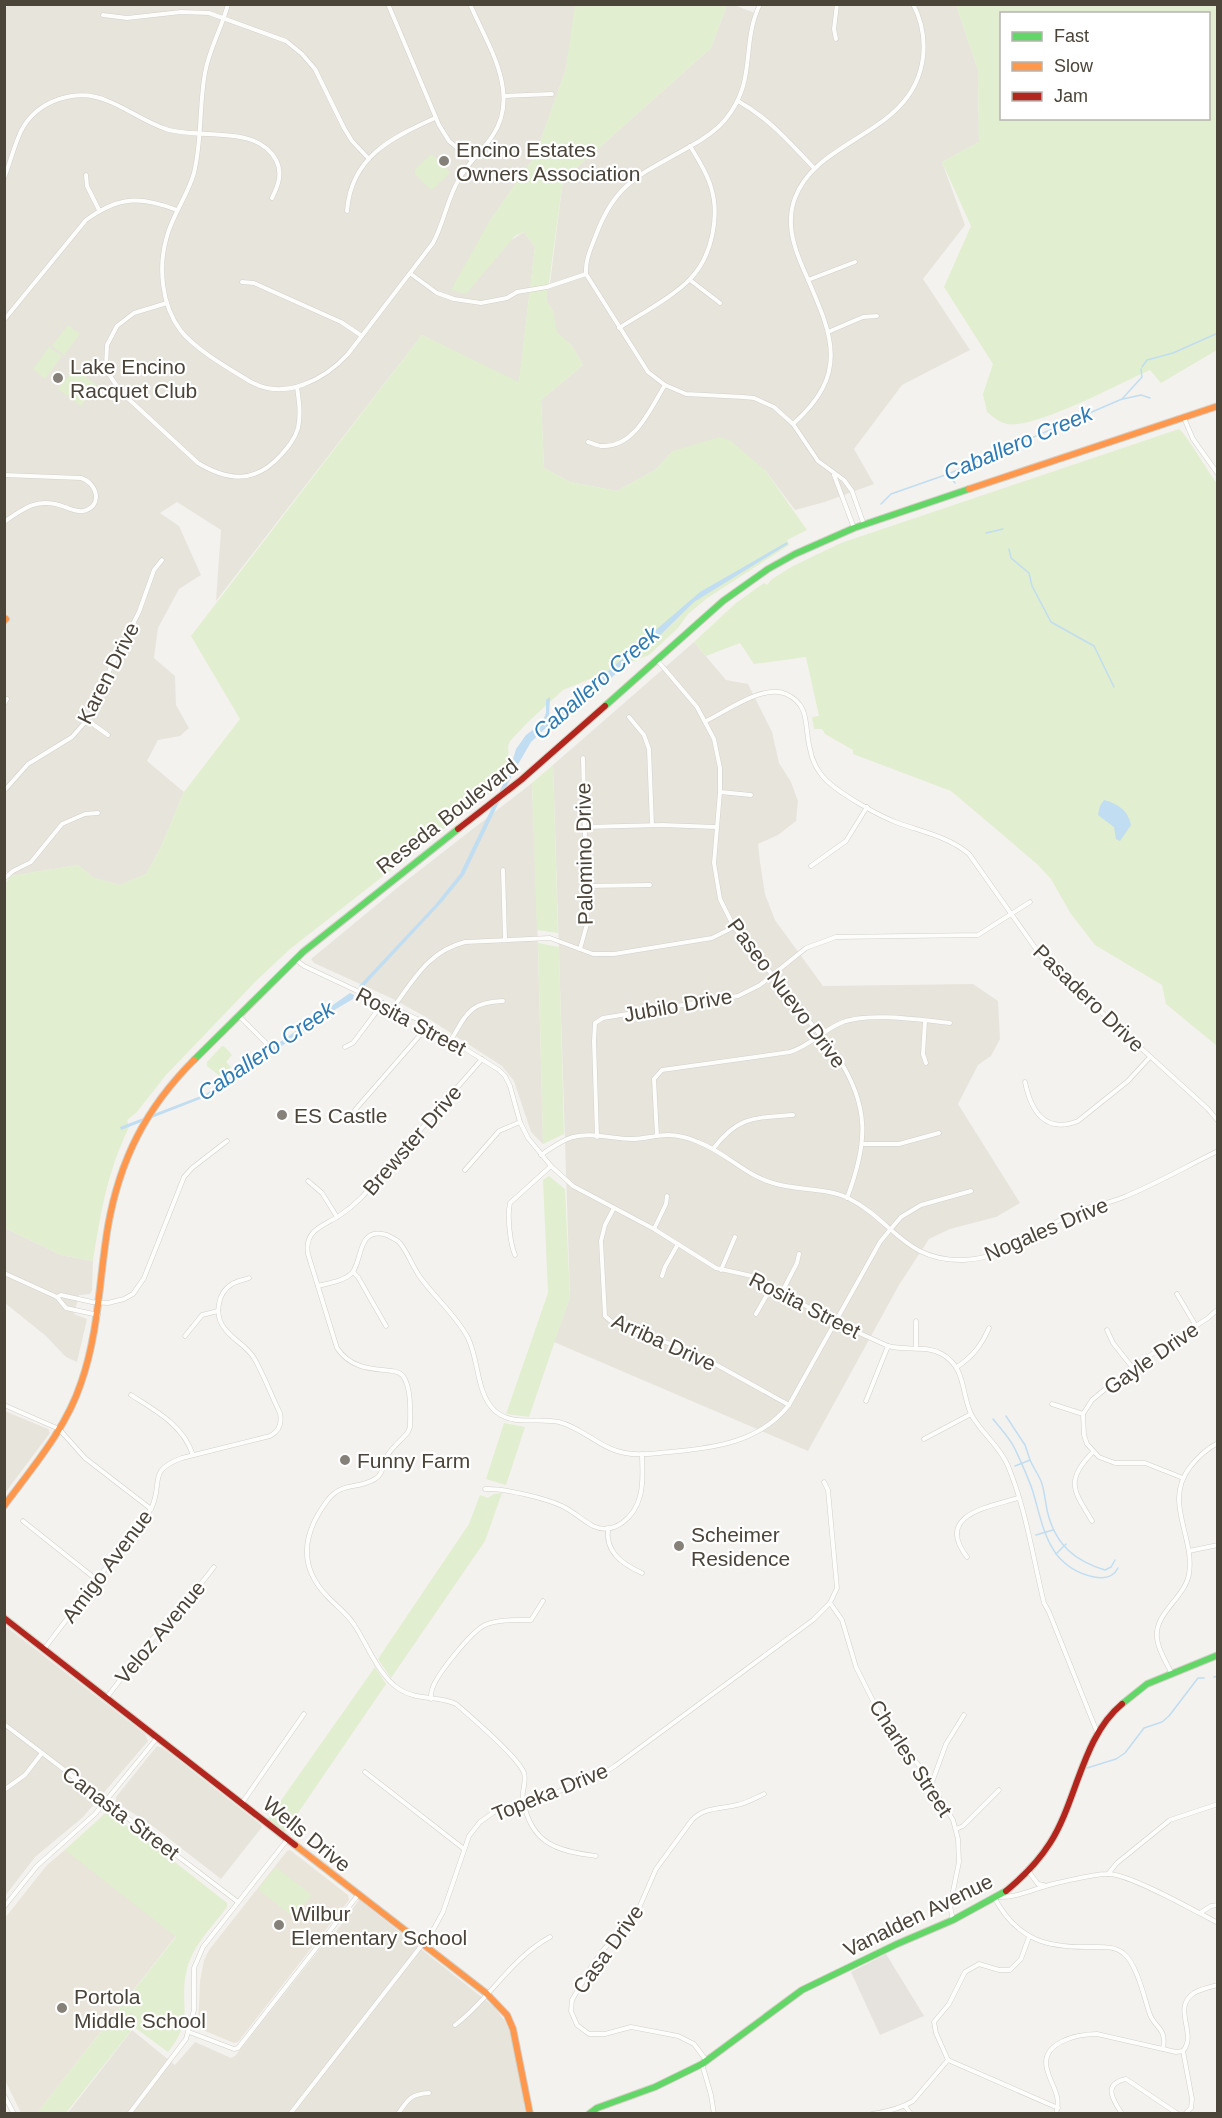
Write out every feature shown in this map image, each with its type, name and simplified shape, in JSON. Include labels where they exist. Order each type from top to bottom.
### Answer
[{"type":"main road","name":"Reseda Boulevard","points":[[4,1506],[34,1468],[59,1429],[84,1374],[99,1315],[112,1206],[133,1142],[172,1082],[295,959],[496,800],[723,601],[768,569],[819,542],[854,528],[1218,406]]},
{"type":"main road","name":"Wells Drive","points":[[4,1618],[486,1994],[507,2015],[513,2029],[531,2114]]},
{"type":"main road","name":"Vanalden Avenue","points":[[589,2114],[597,2108],[656,2087],[704,2062],[802,1990],[996,1898],[1029,1872],[1041,1857],[1058,1828],[1098,1733],[1126,1698],[1146,1684],[1171,1672],[1218,1655]]},
{"type":"street","points":[[228,4],[205,73],[193,175],[167,234],[162,258],[162,279],[167,303],[174,321],[182,332],[220,362],[254,383],[275,389],[297,387],[322,377],[334,369],[411,274],[433,243],[457,182],[471,160],[493,136],[503,112],[505,96],[501,76],[470,4]]},
{"type":"street","points":[[388,4],[435,118],[449,141],[471,160]]},
{"type":"street","points":[[760,4],[752,27],[747,75],[738,101],[718,128],[634,179],[614,198],[601,219],[586,260],[586,274],[648,372],[675,391],[695,396],[754,398],[774,407],[793,423],[819,461],[844,480],[852,491],[864,525]]},
{"type":"street","points":[[836,39],[834,29],[837,4]]},
{"type":"street","points":[[793,423],[808,410],[824,386],[831,363],[828,332],[793,242],[790,219],[796,195],[814,168],[892,114],[911,93],[920,73],[924,52],[922,26],[914,4]]},
{"type":"street","points":[[103,15],[113,18],[133,18],[194,11],[209,13],[286,41],[315,69],[352,141],[369,159]]},
{"type":"street","points":[[4,178],[22,130],[29,119],[47,104],[66,96],[85,94],[108,100],[166,129],[198,135],[251,138],[267,147],[279,168],[280,180],[272,198]]},
{"type":"street","points":[[505,96],[552,94]]},
{"type":"street","points":[[738,101],[758,112],[814,168]]},
{"type":"street","points":[[348,211],[348,195],[352,184],[369,159],[393,138],[435,118]]},
{"type":"street","points":[[619,328],[690,280],[705,259],[715,209],[714,197],[709,179],[690,146]]},
{"type":"street","points":[[86,175],[87,186],[99,210]]},
{"type":"street","points":[[4,320],[86,220],[99,210],[137,199],[177,210]]},
{"type":"street","points":[[808,280],[855,262]]},
{"type":"street","points":[[411,274],[437,293],[472,303],[489,303],[525,290],[547,287],[586,274]]},
{"type":"street","points":[[690,280],[720,303]]},
{"type":"street","points":[[242,282],[254,283],[341,322],[362,336]]},
{"type":"street","points":[[167,303],[134,313],[117,326],[110,336],[105,360],[108,373],[121,392],[198,463],[232,477],[252,475],[272,465],[296,434],[300,405],[297,387]]},
{"type":"street","points":[[828,332],[863,317],[877,316]]},
{"type":"street","points":[[588,442],[603,446],[625,440],[642,422],[665,385]]},
{"type":"street","points":[[1184,418],[1193,439],[1218,474]]},
{"type":"street","points":[[834,474],[854,528]]},
{"type":"street","points":[[4,475],[81,478],[92,483],[96,495],[91,507],[84,511],[43,502],[20,511],[4,522]]},
{"type":"street","name":"Karen Drive","points":[[4,791],[28,764],[72,737],[87,720],[99,700],[110,669],[139,612],[154,570],[162,560]]},
{"type":"street","name":"Paseo Nuevo Drive","points":[[657,660],[687,693],[706,721],[714,739],[720,768],[716,827],[716,879],[720,899],[734,927],[837,1056],[849,1074],[855,1089],[861,1107],[863,1144],[859,1166],[847,1198]]},
{"type":"street","name":"Pasadero Drive","points":[[706,721],[770,691],[788,695],[798,701],[807,717],[809,748],[819,770],[837,789],[897,822],[960,846],[977,863],[1043,959],[1208,1109],[1218,1121]]},
{"type":"street","points":[[4,704],[8,699]]},
{"type":"street","points":[[629,717],[644,735],[650,749],[652,825]]},
{"type":"street","points":[[87,720],[108,735]]},
{"type":"street","name":"Palomino Drive","points":[[580,949],[587,924],[583,759]]},
{"type":"street","points":[[720,792],[751,795]]},
{"type":"street","points":[[812,866],[846,841],[867,807]]},
{"type":"street","points":[[4,879],[13,871],[31,862],[62,824],[85,814],[98,813]]},
{"type":"street","points":[[585,827],[652,825],[716,827]]},
{"type":"street","points":[[503,870],[505,939]]},
{"type":"street","points":[[587,886],[650,885]]},
{"type":"street","name":"Jubilo Drive","points":[[597,1137],[594,1041],[595,1023],[603,1018],[738,996],[773,976],[806,948],[837,937],[969,936],[987,931],[1030,902]]},
{"type":"street","points":[[393,1008],[429,960],[439,952],[465,942],[550,938],[593,954],[614,954],[712,938],[734,927]]},
{"type":"street","name":"Rosita Street","points":[[295,959],[304,966],[428,1026],[505,1076],[520,1122],[528,1138],[551,1166],[573,1186],[654,1229],[721,1270],[747,1273],[835,1322],[888,1346],[898,1349],[916,1348],[941,1354],[957,1367]]},
{"type":"street","points":[[451,1040],[478,1004],[503,1000]]},
{"type":"street","points":[[345,1047],[353,1043],[383,1003]]},
{"type":"street","points":[[238,1015],[266,1042]]},
{"type":"street","points":[[657,1136],[654,1077],[659,1071],[798,1050],[835,1025],[854,1018],[950,1023]]},
{"type":"street","points":[[925,1021],[923,1054],[926,1063]]},
{"type":"street","points":[[355,1110],[428,1026]]},
{"type":"street","points":[[1025,1082],[1031,1102],[1040,1116],[1057,1125],[1069,1125],[1078,1121],[1128,1081],[1150,1057]]},
{"type":"street","name":"Brewster Drive","points":[[482,1059],[362,1197],[338,1217],[316,1228],[308,1238],[308,1254],[337,1348],[341,1355],[360,1367],[397,1371],[402,1374],[407,1387],[410,1427],[386,1457],[381,1474],[377,1478],[339,1489],[328,1499],[308,1538],[307,1550],[311,1576],[319,1588],[354,1623],[390,1682],[408,1694],[443,1699],[456,1704],[513,1758],[524,1773],[524,1803],[537,1833],[551,1846],[569,1853],[596,1856]]},
{"type":"street","points":[[713,1149],[739,1123],[756,1118],[793,1114]]},
{"type":"street","points":[[465,1170],[499,1131],[520,1122]]},
{"type":"street","points":[[863,1144],[899,1144],[939,1133]]},
{"type":"street","name":"Nogales Drive","points":[[542,1155],[573,1137],[634,1139],[669,1135],[683,1138],[713,1149],[758,1178],[784,1186],[825,1191],[847,1198],[861,1206],[889,1231],[914,1248],[933,1256],[966,1260],[983,1258],[1000,1252],[1080,1210],[1129,1195],[1218,1151]]},
{"type":"street","points":[[57,1297],[61,1295],[110,1303],[124,1299],[138,1287],[144,1278],[184,1177],[227,1141]]},
{"type":"street","points":[[514,1255],[510,1203],[551,1166]]},
{"type":"street","points":[[308,1181],[322,1193],[338,1217]]},
{"type":"street","points":[[318,1286],[343,1279],[352,1272],[360,1250],[368,1238],[375,1235],[390,1236],[404,1248],[418,1274],[466,1335],[485,1396],[495,1411],[504,1417],[514,1420],[560,1422],[625,1453],[642,1454],[711,1448],[730,1443],[766,1426],[779,1417],[789,1405],[880,1242],[901,1217],[921,1205],[971,1191]]},
{"type":"street","points":[[654,1229],[666,1204],[667,1196]]},
{"type":"street","name":"Arriba Drive","points":[[614,1208],[605,1225],[602,1241],[605,1316],[612,1322],[697,1354],[789,1405]]},
{"type":"street","points":[[721,1270],[735,1238]]},
{"type":"street","points":[[662,1276],[678,1244]]},
{"type":"street","points":[[782,1292],[797,1263],[799,1254]]},
{"type":"street","points":[[352,1272],[358,1277],[386,1326]]},
{"type":"street","points":[[4,1273],[57,1297],[66,1308],[99,1315]]},
{"type":"street","points":[[185,1336],[202,1315],[218,1311],[219,1302],[227,1288],[249,1278]]},
{"type":"street","points":[[756,1314],[772,1286]]},
{"type":"street","points":[[1177,1294],[1196,1326]]},
{"type":"street","name":"Gayle Drive","points":[[1083,1414],[1092,1400],[1132,1367],[1218,1309]]},
{"type":"street","name":"Amigo Avenue","points":[[44,1649],[151,1509],[155,1501],[158,1475],[169,1462],[270,1436],[278,1431],[280,1413],[254,1357],[223,1328],[218,1311]]},
{"type":"street","points":[[916,1321],[916,1348]]},
{"type":"street","points":[[989,1328],[982,1344],[970,1358],[957,1367],[971,1413],[1008,1465],[1044,1603],[1098,1733]]},
{"type":"street","points":[[1107,1330],[1113,1343],[1132,1367]]},
{"type":"street","points":[[866,1401],[888,1346]]},
{"type":"street","points":[[131,1395],[177,1427],[189,1443],[193,1455]]},
{"type":"street","points":[[1052,1404],[1083,1414],[1084,1435],[1093,1452],[1106,1461],[1145,1463],[1183,1478]]},
{"type":"street","points":[[4,1405],[59,1429],[85,1458],[151,1509]]},
{"type":"street","points":[[924,1439],[971,1413]]},
{"type":"street","points":[[1171,1672],[1157,1637],[1159,1622],[1182,1592],[1189,1575],[1189,1551],[1179,1517],[1179,1489],[1183,1478],[1199,1456],[1218,1443]]},
{"type":"street","points":[[1092,1521],[1078,1500],[1075,1477],[1081,1464],[1093,1452]]},
{"type":"street","points":[[485,1489],[498,1488],[558,1504],[594,1526],[617,1527],[626,1521],[636,1508],[640,1497],[642,1454]]},
{"type":"street","points":[[824,1482],[828,1490],[837,1588],[830,1603]]},
{"type":"street","points":[[967,1557],[961,1550],[957,1539],[962,1520],[969,1513],[1018,1498]]},
{"type":"street","points":[[23,1521],[97,1580]]},
{"type":"street","points":[[608,1528],[608,1542],[616,1558],[642,1573]]},
{"type":"street","points":[[1189,1551],[1218,1545]]},
{"type":"street","name":"Veloz Avenue","points":[[107,1697],[214,1567]]},
{"type":"street","points":[[431,1699],[434,1684],[475,1632],[495,1622],[531,1620],[543,1601]]},
{"type":"street","name":"Charles Street","points":[[830,1603],[842,1620],[856,1667],[881,1718],[947,1808],[955,1829],[959,1862],[950,1906],[953,1920]]},
{"type":"street","name":"Topeka Drive","points":[[290,2114],[423,1944],[443,1912],[464,1849],[480,1822],[494,1812],[581,1783],[615,1766],[813,1620],[830,1603]]},
{"type":"street","points":[[242,1803],[304,1714]]},
{"type":"street","points":[[931,1785],[946,1744],[964,1715]]},
{"type":"street","name":"Canasta Street","points":[[4,1724],[238,1902]]},
{"type":"street","points":[[4,1907],[37,1866],[87,1823],[157,1737]]},
{"type":"street","points":[[4,1790],[27,1773],[42,1753]]},
{"type":"street","points":[[365,1772],[464,1849]]},
{"type":"street","points":[[955,1829],[963,1826],[999,1790]]},
{"type":"street","name":"Casa Drive","points":[[714,2114],[704,2062],[694,2044],[678,2036],[631,2027],[605,2034],[589,2034],[581,2029],[573,2018],[572,2000],[604,1949],[636,1915],[656,1869],[692,1820],[707,1810],[740,1805],[764,1794]]},
{"type":"street","points":[[1108,1874],[1117,1863],[1170,1820],[1218,1804]]},
{"type":"street","points":[[129,2114],[179,2050],[189,2032],[193,2017],[193,1978],[197,1958],[203,1947],[287,1840]]},
{"type":"street","points":[[1029,1872],[1038,1884],[1044,1886]]},
{"type":"street","points":[[1163,2049],[1165,2038],[1150,2016],[1133,1967],[1124,1953],[1106,1947],[1053,1945],[1029,1937],[1006,1916],[996,1898],[1007,1898],[1044,1886],[1108,1874],[1117,1875],[1218,1923]]},
{"type":"street","points":[[189,2032],[234,2049],[238,2048],[358,1895]]},
{"type":"street","points":[[1200,1913],[1211,1906],[1218,1905]]},
{"type":"street","points":[[1029,1937],[1021,1959],[1010,1970],[999,1970],[979,1964],[965,1972],[949,2004],[934,2022],[936,2033],[948,2060],[1058,2108]]},
{"type":"street","points":[[455,2025],[471,2013],[523,1955],[550,1938]]},
{"type":"street","points":[[1056,2114],[1059,2096],[1046,2067],[1050,2051],[1060,2042],[1088,2034],[1097,2034],[1176,2052],[1183,2051],[1189,2043],[1184,2019],[1185,2004],[1195,1993],[1218,1984]]},
{"type":"street","points":[[1183,2051],[1192,2099],[1191,2108],[1185,2114]]},
{"type":"street","points":[[872,2114],[905,2106],[919,2096],[948,2060]]},
{"type":"street","points":[[1122,2114],[1112,2098],[1111,2090],[1117,2082],[1126,2079],[1178,2114]]},
{"type":"street","points":[[398,2114],[410,2098],[417,2094],[429,2093]]},
{"type":"street","points":[[5,2096],[14,2114]]},
{"type":"street","points":[[905,2106],[911,2114]]},
{"type":"shaded area","points":[[758,4],[956,5],[978,70],[979,142],[942,162],[965,225],[923,279],[970,350],[902,385],[854,449],[874,484],[825,502],[795,510],[765,470],[673,451],[655,470],[617,491],[570,482],[544,468],[541,400],[583,365],[572,346],[556,332],[553,311],[547,302],[563,180],[711,48],[727,5],[734,5],[755,13]]},
{"type":"shaded area","points":[[5,5],[576,5],[566,69],[535,156],[489,222],[507,243],[524,232],[535,247],[519,383],[422,335],[216,601],[221,530],[177,502],[160,513],[179,526],[201,575],[179,589],[158,628],[154,658],[175,676],[176,705],[189,728],[180,736],[158,740],[147,761],[184,792],[160,849],[146,874],[120,885],[94,878],[78,865],[11,876],[5,871]]},
{"type":"shaded area","points":[[694,642],[726,680],[748,684],[772,732],[779,763],[791,782],[798,801],[796,821],[778,835],[758,844],[765,894],[775,920],[823,986],[973,984],[998,1001],[1000,1039],[991,1056],[978,1065],[958,1104],[1020,1203],[996,1217],[950,1229],[929,1239],[899,1285],[808,1451],[554,1342],[570,1297],[553,765]]},
{"type":"shaded area","points":[[532,783],[543,1144],[531,1132],[514,1081],[502,1066],[426,1017],[391,998],[314,963],[311,959],[402,884]]},
{"type":"shaded area","points":[[5,1228],[61,1255],[93,1261],[92,1290],[90,1294],[79,1295],[74,1314],[87,1319],[77,1362],[66,1357],[46,1336],[5,1303]]},
{"type":"shaded area","points":[[5,1411],[48,1429],[50,1433],[5,1493]]},
{"type":"shaded area","points":[[4,1625],[145,1734],[148,1741],[83,1817],[35,1857],[5,1896]]},
{"type":"shaded area","points":[[157,1746],[163,1748],[262,1827],[221,1879],[154,1827],[116,1802],[116,1797]]},
{"type":"shaded area","name":"Portola Middle School","points":[[108,1813],[176,1936],[37,2113],[21,2113],[5,2080],[5,1918],[47,1865],[90,1829],[104,1814]]},
{"type":"shaded area","name":"Wilbur Elementary School","points":[[290,1850],[348,1895],[349,1900],[238,2042],[234,2043],[198,2028],[200,1981],[204,1960],[209,1950]]},
{"type":"shaded area","points":[[359,1900],[493,2006],[505,2021],[511,2033],[526,2113],[67,2114],[132,2030],[175,2065],[195,2042],[231,2058],[235,2056],[323,1945],[327,1944]]},
{"type":"shaded area","points":[[886,1954],[924,2016],[880,2035],[851,1972]]},
{"type":"green space","points":[[575,5],[727,5],[711,48],[563,180],[547,302],[553,311],[557,332],[572,346],[583,365],[541,400],[544,468],[570,482],[617,491],[655,470],[673,451],[720,437],[731,441],[765,470],[807,530],[787,540],[789,545],[706,599],[688,614],[678,628],[649,655],[563,690],[510,741],[507,771],[504,770],[492,791],[290,949],[257,980],[166,1075],[136,1113],[127,1120],[129,1127],[115,1160],[106,1193],[93,1261],[61,1255],[5,1228],[5,884],[11,876],[78,865],[94,878],[120,885],[146,874],[160,849],[184,792],[240,719],[191,636],[422,335],[519,382],[535,247],[524,232],[515,236],[466,294],[451,290],[489,222],[535,156],[566,69]]},
{"type":"green space","points":[[956,5],[1217,5],[1217,350],[1161,383],[1150,370],[1078,404],[1037,420],[1007,424],[987,412],[983,394],[993,364],[944,287],[971,226],[942,162],[979,142],[978,70]]},
{"type":"green space","points":[[430,155],[433,155],[449,171],[449,174],[433,189],[430,189],[415,174],[415,170]]},
{"type":"green space","points":[[68,325],[80,334],[64,355],[52,346]]},
{"type":"green space","points":[[49,347],[62,356],[45,379],[33,369]]},
{"type":"green space","points":[[74,368],[97,385],[81,406],[58,389]]},
{"type":"green space","points":[[1179,429],[1217,483],[1217,1046],[1166,1004],[1162,985],[1095,945],[1071,914],[1051,879],[1037,864],[951,791],[853,754],[853,750],[825,734],[822,729],[814,729],[812,717],[819,716],[806,657],[754,664],[740,643],[706,656],[694,642],[736,603],[764,583],[767,585],[772,579],[793,566],[841,543]]},
{"type":"green space","points":[[553,765],[558,933],[537,930],[532,783]]},
{"type":"green space","points":[[538,943],[559,947],[564,1134],[543,1144]]},
{"type":"green space","points":[[222,1046],[232,1055],[226,1062],[231,1067],[221,1077],[207,1066],[207,1062]]},
{"type":"green space","points":[[549,1176],[565,1189],[570,1297],[529,1417],[506,1414],[548,1293],[543,1180]]},
{"type":"green space","points":[[504,1423],[525,1427],[506,1485],[486,1479]]},
{"type":"green space","points":[[502,1493],[485,1541],[391,1678],[378,1659],[469,1524],[480,1495],[488,1498]]},
{"type":"green space","points":[[375,1667],[386,1684],[285,1832],[268,1819]]},
{"type":"green space","points":[[108,1813],[143,1837],[227,1903],[227,1907],[190,1960],[185,1981],[185,2011],[182,2029],[168,2052],[134,2027],[66,2113],[37,2113],[176,1937],[65,1850]]},
{"type":"green space","points":[[276,1867],[312,1895],[296,1915],[292,1916],[260,1891],[259,1888]]},
{"type":"water","points":[[787,542],[788,544],[694,602],[648,647],[568,714],[549,725],[531,742],[513,773],[464,875],[362,988],[359,986],[435,905],[460,874],[509,772],[516,749],[526,735],[542,723],[546,713],[546,700],[550,697],[549,718],[565,708],[700,592]]},
{"type":"water","points":[[1104,800],[1122,808],[1130,820],[1131,825],[1120,841],[1116,839],[1114,827],[1098,815]]},
{"type":"water","points":[[350,993],[354,995],[353,999],[208,1096],[121,1130],[120,1127],[206,1094]]},
{"type":"waterway","name":"Caballero Creek","points":[[1142,367],[1147,360],[1173,353],[1218,333]]},
{"type":"waterway","name":"Caballero Creek","points":[[881,504],[891,494],[948,474],[1122,399],[1142,377],[1141,369]]},
{"type":"waterway","points":[[1123,399],[1141,395],[1150,398]]},
{"type":"waterway","points":[[948,474],[955,483]]},
{"type":"waterway","points":[[986,533],[1003,529]]},
{"type":"waterway","points":[[1009,549],[1011,558],[1029,573],[1032,586],[1051,622],[1094,646],[1114,687]]},
{"type":"waterway","points":[[1006,1416],[1025,1445],[1030,1460]]},
{"type":"waterway","points":[[993,1419],[1008,1437],[1025,1470],[1045,1533],[1057,1555],[1067,1565],[1094,1577],[1108,1577],[1118,1568]]},
{"type":"waterway","points":[[1015,1466],[1030,1460],[1040,1478],[1047,1510],[1056,1535],[1068,1550],[1085,1562],[1105,1570],[1111,1567],[1115,1560]]},
{"type":"waterway","points":[[1036,1535],[1053,1530]]},
{"type":"waterway","points":[[1056,1554],[1066,1544]]},
{"type":"waterway","points":[[1214,1677],[1218,1676]]},
{"type":"waterway","points":[[1087,1768],[1116,1759],[1125,1753],[1144,1728],[1162,1722],[1198,1678],[1204,1678]]},
{"type":"traffic: fast","points":[[605,706],[723,601],[768,569],[795,554],[854,528],[969,489]]},
{"type":"traffic: fast","points":[[194,1060],[303,952],[458,829]]},
{"type":"traffic: fast","points":[[1122,1704],[1147,1684],[1218,1655]]},
{"type":"traffic: fast","points":[[589,2114],[597,2108],[655,2087],[702,2064],[802,1990],[953,1920],[1006,1891]]},
{"type":"traffic: slow","points":[[969,489],[1218,406]]},
{"type":"traffic: slow","points":[[4,1506],[47,1448],[75,1400],[92,1344],[108,1226],[120,1179],[128,1157],[149,1116],[177,1078],[194,1060]]},
{"type":"traffic: slow","points":[[295,1845],[486,1993],[507,2015],[513,2029],[530,2114]]},
{"type":"traffic: jam","points":[[458,829],[521,780],[605,706]]},
{"type":"traffic: jam","points":[[4,1618],[295,1845]]},
{"type":"traffic: jam","points":[[1006,1891],[1030,1869],[1050,1843],[1067,1808],[1089,1751],[1109,1718],[1122,1704]]},
{"type":"place","name":"Encino Estates Owners Association","points":[[444,161]]},
{"type":"place","name":"Lake Encino Racquet Club","points":[[58,378]]},
{"type":"place","name":"ES Castle","points":[[282,1115]]},
{"type":"place","name":"Funny Farm","points":[[345,1460]]},
{"type":"place","name":"Scheimer Residence","points":[[679,1546]]},
{"type":"place","name":"Wilbur Elementary School","points":[[279,1925]]},
{"type":"place","name":"Portola Middle School","points":[[62,2008]]}]
